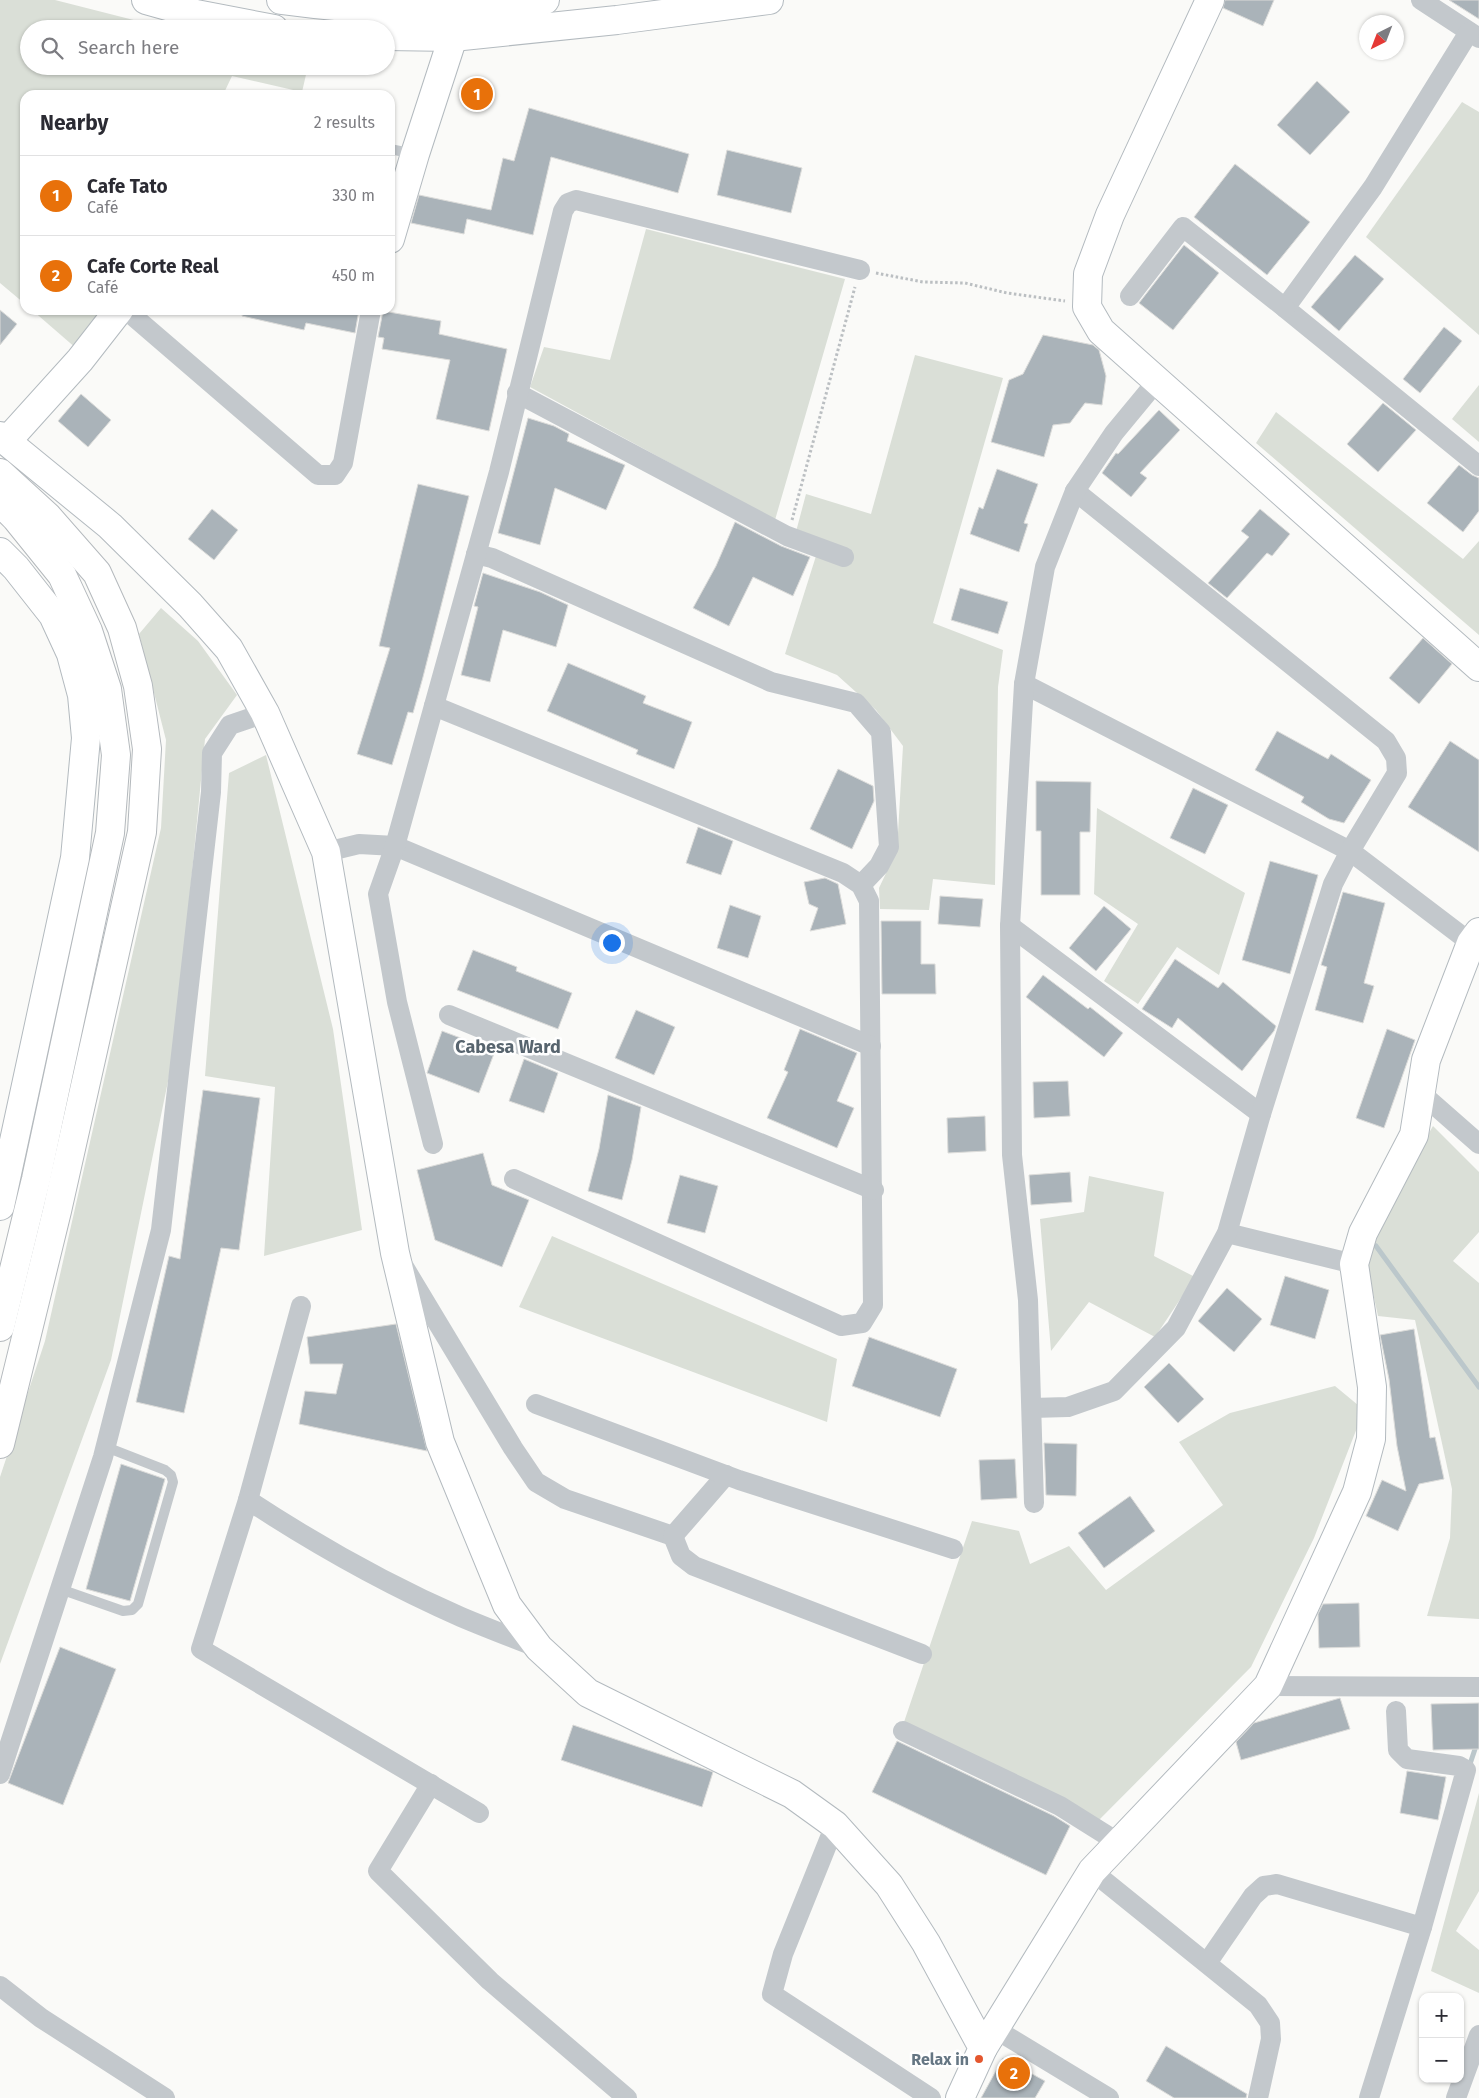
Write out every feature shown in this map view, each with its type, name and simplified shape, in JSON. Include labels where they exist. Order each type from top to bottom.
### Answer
[{"type":"main road","points":[[146,0],[196,14],[227,20]]},
{"type":"main road","points":[[281,0],[328,6],[415,11],[459,9],[545,0]]},
{"type":"main road","points":[[395,36],[453,37],[617,20],[769,0]]},
{"type":"main road","points":[[1210,0],[1110,216],[1088,274],[1087,306],[1101,331],[1479,667]]},
{"type":"main road","points":[[395,203],[402,152],[453,37]]},
{"type":"main road","points":[[115,315],[80,360],[3,438],[110,526],[190,604],[229,649],[266,713],[326,852],[395,1253],[440,1442],[508,1606],[539,1648],[588,1693],[792,1794],[836,1825],[894,1894],[989,2039]]},
{"type":"main road","points":[[0,473],[47,516],[97,573],[122,628],[138,686],[147,749],[142,832],[58,1211],[0,1444]]},
{"type":"main road","points":[[0,502],[16,518],[62,575],[88,631],[106,689],[116,755],[110,833],[36,1179],[0,1327]]},
{"type":"main road","points":[[0,552],[16,568],[53,616],[71,654],[82,695],[86,738],[75,858],[0,1206]]},
{"type":"main road","points":[[960,2098],[989,2039],[1092,1871],[1268,1686],[1358,1492],[1371,1439],[1372,1387],[1354,1264],[1363,1233],[1414,1135],[1426,1060],[1476,941]]},
{"type":"street","points":[[1286,308],[1373,187],[1474,35],[1421,0]]},
{"type":"street","points":[[432,1144],[397,1002],[378,894],[395,846],[499,472],[563,210],[568,203],[576,200],[860,270]]},
{"type":"street","points":[[1130,296],[1183,227],[1286,308],[1479,466]]},
{"type":"street","points":[[132,315],[318,474],[335,475],[343,463],[363,342],[370,315]]},
{"type":"street","points":[[1034,1503],[1028,1300],[1012,1155],[1010,926],[1024,684],[1045,567],[1075,491],[1114,433],[1157,381]]},
{"type":"street","points":[[517,393],[787,536],[844,557]]},
{"type":"street","points":[[1032,1408],[1068,1407],[1114,1391],[1176,1328],[1228,1233],[1261,1114],[1333,884],[1350,851],[1396,773],[1396,758],[1386,742],[1075,491]]},
{"type":"street","points":[[476,554],[492,558],[771,682],[856,703],[881,732],[889,847],[879,866],[861,885]]},
{"type":"street","points":[[1024,684],[1350,851],[1476,941]]},
{"type":"street","points":[[434,706],[843,873],[861,885],[870,901],[870,1046],[874,1190],[873,1305],[862,1323],[841,1326],[514,1179]]},
{"type":"street","points":[[0,1774],[106,1447],[161,1230],[211,792],[212,752],[230,725],[266,713]]},
{"type":"street","points":[[326,852],[360,844],[395,846],[870,1046]]},
{"type":"street","points":[[1010,926],[1261,1114]]},
{"type":"street","points":[[449,1015],[874,1190]]},
{"type":"street","points":[[1422,1094],[1479,1144]]},
{"type":"street","points":[[1228,1233],[1354,1264]]},
{"type":"street","points":[[395,1253],[513,1448],[536,1482],[565,1499],[673,1536],[681,1556],[694,1566],[922,1654]]},
{"type":"street","points":[[301,1306],[248,1500],[201,1649],[480,1813]]},
{"type":"street","points":[[536,1404],[726,1475],[953,1549]]},
{"type":"street","points":[[673,1536],[726,1475]]},
{"type":"street","points":[[248,1500],[295,1531],[461,1617],[539,1648]]},
{"type":"street","points":[[1268,1686],[1479,1687]]},
{"type":"street","points":[[1368,2098],[1422,1927],[1466,1770],[1459,1766],[1407,1759],[1398,1750],[1396,1711]]},
{"type":"street","points":[[903,1731],[1060,1806],[1119,1843]]},
{"type":"street","points":[[431,1784],[378,1871],[490,1981],[627,2098]]},
{"type":"street","points":[[836,1825],[784,1954],[772,1994],[931,2098]]},
{"type":"street","points":[[1092,1871],[1258,2005],[1270,2023],[1271,2040],[1258,2098]]},
{"type":"street","points":[[1206,1963],[1253,1896],[1264,1886],[1277,1884],[1422,1927]]},
{"type":"street","points":[[0,1986],[40,2018],[165,2098]]},
{"type":"street","points":[[1456,2098],[1479,2035]]},
{"type":"street","points":[[989,2039],[1102,2096]]},
{"type":"lane","points":[[60,1589],[123,1611],[132,1610],[138,1604],[173,1482],[171,1475],[165,1470],[106,1447]]},
{"type":"path","points":[[787,536],[860,270],[923,282],[965,283],[1007,293],[1087,306]]},
{"type":"shaded area","points":[[0,0],[55,0],[134,20],[20,20],[20,75],[306,75],[302,90],[293,90],[232,76],[225,90],[20,90],[20,300],[0,283]]},
{"type":"shaded area","points":[[1462,102],[1479,112],[1479,335],[1366,237]]},
{"type":"shaded area","points":[[646,229],[845,279],[775,520],[530,387],[544,347],[610,360]]},
{"type":"shaded area","points":[[38,315],[99,315],[77,349]]},
{"type":"shaded area","points":[[915,355],[1003,378],[933,623],[1003,650],[998,687],[995,885],[933,879],[929,910],[880,909],[879,888],[897,850],[903,746],[876,710],[837,675],[785,654],[816,556],[793,543],[806,494],[871,514]]},
{"type":"shaded area","points":[[1479,385],[1479,442],[1452,419]]},
{"type":"shaded area","points":[[1276,412],[1463,559],[1479,541],[1479,635],[1256,443]]},
{"type":"shaded area","points":[[161,608],[198,641],[237,695],[205,739],[175,1047],[111,1360],[0,1664],[0,1477],[45,1341],[161,828],[166,740],[139,634]]},
{"type":"shaded area","points":[[266,755],[333,1029],[362,1230],[264,1256],[275,1087],[205,1076],[229,773]]},
{"type":"shaded area","points":[[1097,808],[1245,893],[1219,975],[1177,947],[1138,1004],[1104,981],[1138,924],[1094,894]]},
{"type":"shaded area","points":[[1433,1126],[1479,1172],[1479,1232],[1453,1261],[1479,1283],[1479,1619],[1427,1616],[1450,1538],[1452,1489],[1415,1320],[1378,1316],[1363,1247]]},
{"type":"shaded area","points":[[1089,1176],[1164,1192],[1154,1256],[1195,1277],[1155,1337],[1089,1302],[1051,1351],[1040,1219],[1084,1212]]},
{"type":"shaded area","points":[[552,1236],[837,1359],[827,1422],[519,1307]]},
{"type":"shaded area","points":[[1335,1386],[1364,1410],[1314,1538],[1251,1667],[1099,1820],[903,1725],[972,1521],[1019,1531],[1030,1564],[1069,1546],[1106,1590],[1223,1505],[1179,1442],[1230,1413]]},
{"type":"shaded area","points":[[1479,1793],[1479,1891],[1456,1931],[1479,1950],[1479,1993],[1431,1971]]},
{"type":"building","points":[[1225,0],[1274,0],[1263,26],[1223,8]]},
{"type":"building","points":[[1449,0],[1479,0],[1479,19]]},
{"type":"building","points":[[1317,81],[1350,112],[1310,155],[1277,125]]},
{"type":"building","points":[[529,108],[689,154],[678,193],[551,157],[533,235],[467,219],[464,234],[411,223],[419,195],[491,210],[503,158],[514,161]]},
{"type":"building","points":[[727,150],[802,168],[791,213],[717,195]]},
{"type":"building","points":[[1235,164],[1310,222],[1267,275],[1194,217]]},
{"type":"building","points":[[1184,245],[1219,273],[1173,330],[1139,303]]},
{"type":"building","points":[[1355,255],[1384,279],[1339,331],[1311,307]]},
{"type":"building","points":[[0,310],[17,324],[0,345]]},
{"type":"building","points":[[395,313],[441,321],[439,334],[507,349],[489,431],[436,419],[450,360],[382,349],[384,338],[378,337],[382,315],[395,315]]},
{"type":"building","points":[[358,315],[355,333],[306,323],[304,330],[242,316]]},
{"type":"building","points":[[1444,327],[1462,341],[1420,393],[1403,379]]},
{"type":"building","points":[[1043,335],[1093,345],[1099,350],[1106,376],[1102,405],[1085,403],[1070,423],[1053,425],[1044,457],[991,442],[1009,380],[1023,374]]},
{"type":"building","points":[[81,394],[111,420],[88,447],[58,421]]},
{"type":"building","points":[[1383,403],[1416,430],[1378,472],[1347,444]]},
{"type":"building","points":[[1159,410],[1180,430],[1140,473],[1147,478],[1131,497],[1102,473],[1116,453],[1118,454]]},
{"type":"building","points":[[528,418],[554,426],[569,434],[567,441],[625,465],[606,510],[555,488],[540,545],[498,533]]},
{"type":"building","points":[[1459,465],[1479,478],[1479,511],[1463,532],[1427,503]]},
{"type":"building","points":[[997,469],[1038,484],[1024,523],[1028,524],[1019,552],[970,534],[979,507],[983,509]]},
{"type":"building","points":[[418,484],[469,496],[413,713],[408,712],[392,765],[357,754],[390,648],[379,646]]},
{"type":"building","points":[[212,509],[238,530],[214,560],[188,539]]},
{"type":"building","points":[[1260,509],[1290,534],[1272,556],[1267,553],[1227,598],[1208,583],[1249,537],[1241,531]]},
{"type":"building","points":[[735,522],[781,546],[810,557],[793,596],[753,577],[729,626],[693,608],[716,566]]},
{"type":"building","points":[[483,573],[540,592],[568,605],[556,647],[503,630],[490,682],[461,675],[478,607],[474,606]]},
{"type":"building","points":[[960,588],[1008,602],[998,634],[951,620]]},
{"type":"building","points":[[1423,638],[1452,664],[1419,704],[1389,678]]},
{"type":"building","points":[[568,663],[646,696],[643,703],[692,722],[674,769],[636,754],[638,750],[547,711]]},
{"type":"building","points":[[1277,731],[1328,759],[1331,754],[1371,780],[1344,823],[1329,819],[1301,802],[1304,797],[1255,770]]},
{"type":"building","points":[[1450,741],[1479,760],[1479,852],[1408,807]]},
{"type":"building","points":[[838,769],[873,786],[874,801],[852,849],[810,829]]},
{"type":"building","points":[[1036,781],[1091,782],[1090,832],[1080,832],[1080,895],[1041,895],[1041,831],[1036,831]]},
{"type":"building","points":[[1193,788],[1228,805],[1205,854],[1170,838]]},
{"type":"building","points":[[698,827],[733,841],[721,875],[686,863]]},
{"type":"building","points":[[1270,861],[1318,875],[1290,974],[1242,960]]},
{"type":"building","points":[[825,878],[838,884],[846,924],[810,931],[818,908],[809,904],[804,882]]},
{"type":"building","points":[[1343,892],[1385,903],[1364,983],[1374,986],[1363,1023],[1315,1010],[1327,967],[1321,965]]},
{"type":"building","points":[[940,896],[983,899],[980,927],[938,924]]},
{"type":"building","points":[[730,905],[761,916],[748,958],[717,948]]},
{"type":"building","points":[[1104,906],[1131,929],[1096,971],[1069,948]]},
{"type":"building","points":[[881,921],[921,921],[921,964],[935,964],[936,994],[882,994]]},
{"type":"building","points":[[473,950],[517,967],[516,971],[572,993],[558,1029],[457,990]]},
{"type":"building","points":[[1175,959],[1218,988],[1223,982],[1276,1026],[1242,1071],[1178,1018],[1172,1028],[1142,1009]]},
{"type":"building","points":[[1043,975],[1088,1009],[1090,1007],[1123,1033],[1104,1057],[1026,997]]},
{"type":"building","points":[[636,1010],[675,1027],[654,1075],[615,1058]]},
{"type":"building","points":[[800,1029],[857,1053],[837,1101],[854,1108],[837,1148],[767,1118],[788,1072],[784,1070]]},
{"type":"building","points":[[1387,1029],[1415,1040],[1384,1128],[1356,1118]]},
{"type":"building","points":[[442,1031],[495,1051],[479,1093],[427,1073]]},
{"type":"building","points":[[524,1059],[558,1073],[544,1113],[509,1101]]},
{"type":"building","points":[[1068,1081],[1070,1116],[1034,1118],[1033,1082]]},
{"type":"building","points":[[203,1090],[260,1098],[239,1250],[221,1248],[184,1413],[136,1402],[169,1256],[180,1259]]},
{"type":"building","points":[[608,1095],[641,1107],[632,1160],[622,1200],[588,1191],[599,1149]]},
{"type":"building","points":[[985,1116],[986,1151],[948,1153],[947,1118]]},
{"type":"building","points":[[483,1153],[492,1185],[529,1200],[502,1267],[435,1240],[417,1170]]},
{"type":"building","points":[[1070,1172],[1072,1202],[1031,1205],[1029,1175]]},
{"type":"building","points":[[680,1175],[718,1186],[705,1233],[667,1223]]},
{"type":"building","points":[[1285,1276],[1329,1290],[1315,1339],[1270,1325]]},
{"type":"building","points":[[1227,1288],[1262,1319],[1234,1352],[1198,1321]]},
{"type":"building","points":[[396,1324],[427,1451],[299,1424],[305,1391],[336,1394],[343,1364],[310,1364],[307,1337]]},
{"type":"building","points":[[1414,1329],[1430,1438],[1435,1437],[1444,1479],[1419,1484],[1398,1531],[1366,1516],[1382,1480],[1406,1491],[1397,1446],[1389,1379],[1380,1335]]},
{"type":"building","points":[[869,1337],[957,1369],[940,1417],[852,1386]]},
{"type":"building","points":[[1169,1363],[1204,1399],[1178,1423],[1144,1387]]},
{"type":"building","points":[[1044,1443],[1077,1444],[1076,1496],[1046,1495]]},
{"type":"building","points":[[1015,1459],[1017,1498],[981,1500],[979,1460]]},
{"type":"building","points":[[121,1464],[165,1479],[130,1601],[86,1589]]},
{"type":"building","points":[[1130,1496],[1155,1531],[1104,1568],[1078,1533]]},
{"type":"building","points":[[1359,1603],[1360,1647],[1319,1648],[1318,1614],[1323,1604]]},
{"type":"building","points":[[60,1647],[116,1669],[63,1805],[8,1783]]},
{"type":"building","points":[[1340,1698],[1350,1729],[1241,1760],[1236,1742],[1254,1723]]},
{"type":"building","points":[[1479,1703],[1479,1749],[1433,1750],[1431,1704]]},
{"type":"building","points":[[573,1725],[713,1772],[702,1807],[561,1760]]},
{"type":"building","points":[[897,1741],[1054,1816],[1070,1826],[1046,1875],[872,1792]]},
{"type":"building","points":[[1407,1771],[1446,1777],[1438,1820],[1400,1813]]},
{"type":"building","points":[[1166,2046],[1247,2094],[1246,2098],[1174,2098],[1146,2081]]},
{"type":"building","points":[[1003,2058],[1045,2081],[1035,2098],[981,2098]]},
{"type":"waterway","points":[[1376,1246],[1479,1387]]},
{"type":"waterway","points":[[1469,1767],[1479,1737]]},
{"type":"place","name":"Cafe Tato","points":[[477,94]]},
{"type":"place","name":"Relax in","points":[[979,2059]]},
{"type":"place","name":"Cafe Corte Real","points":[[1014,2073]]},
{"type":"district","name":"Cabesa Ward","points":[[508,1047]]}]
